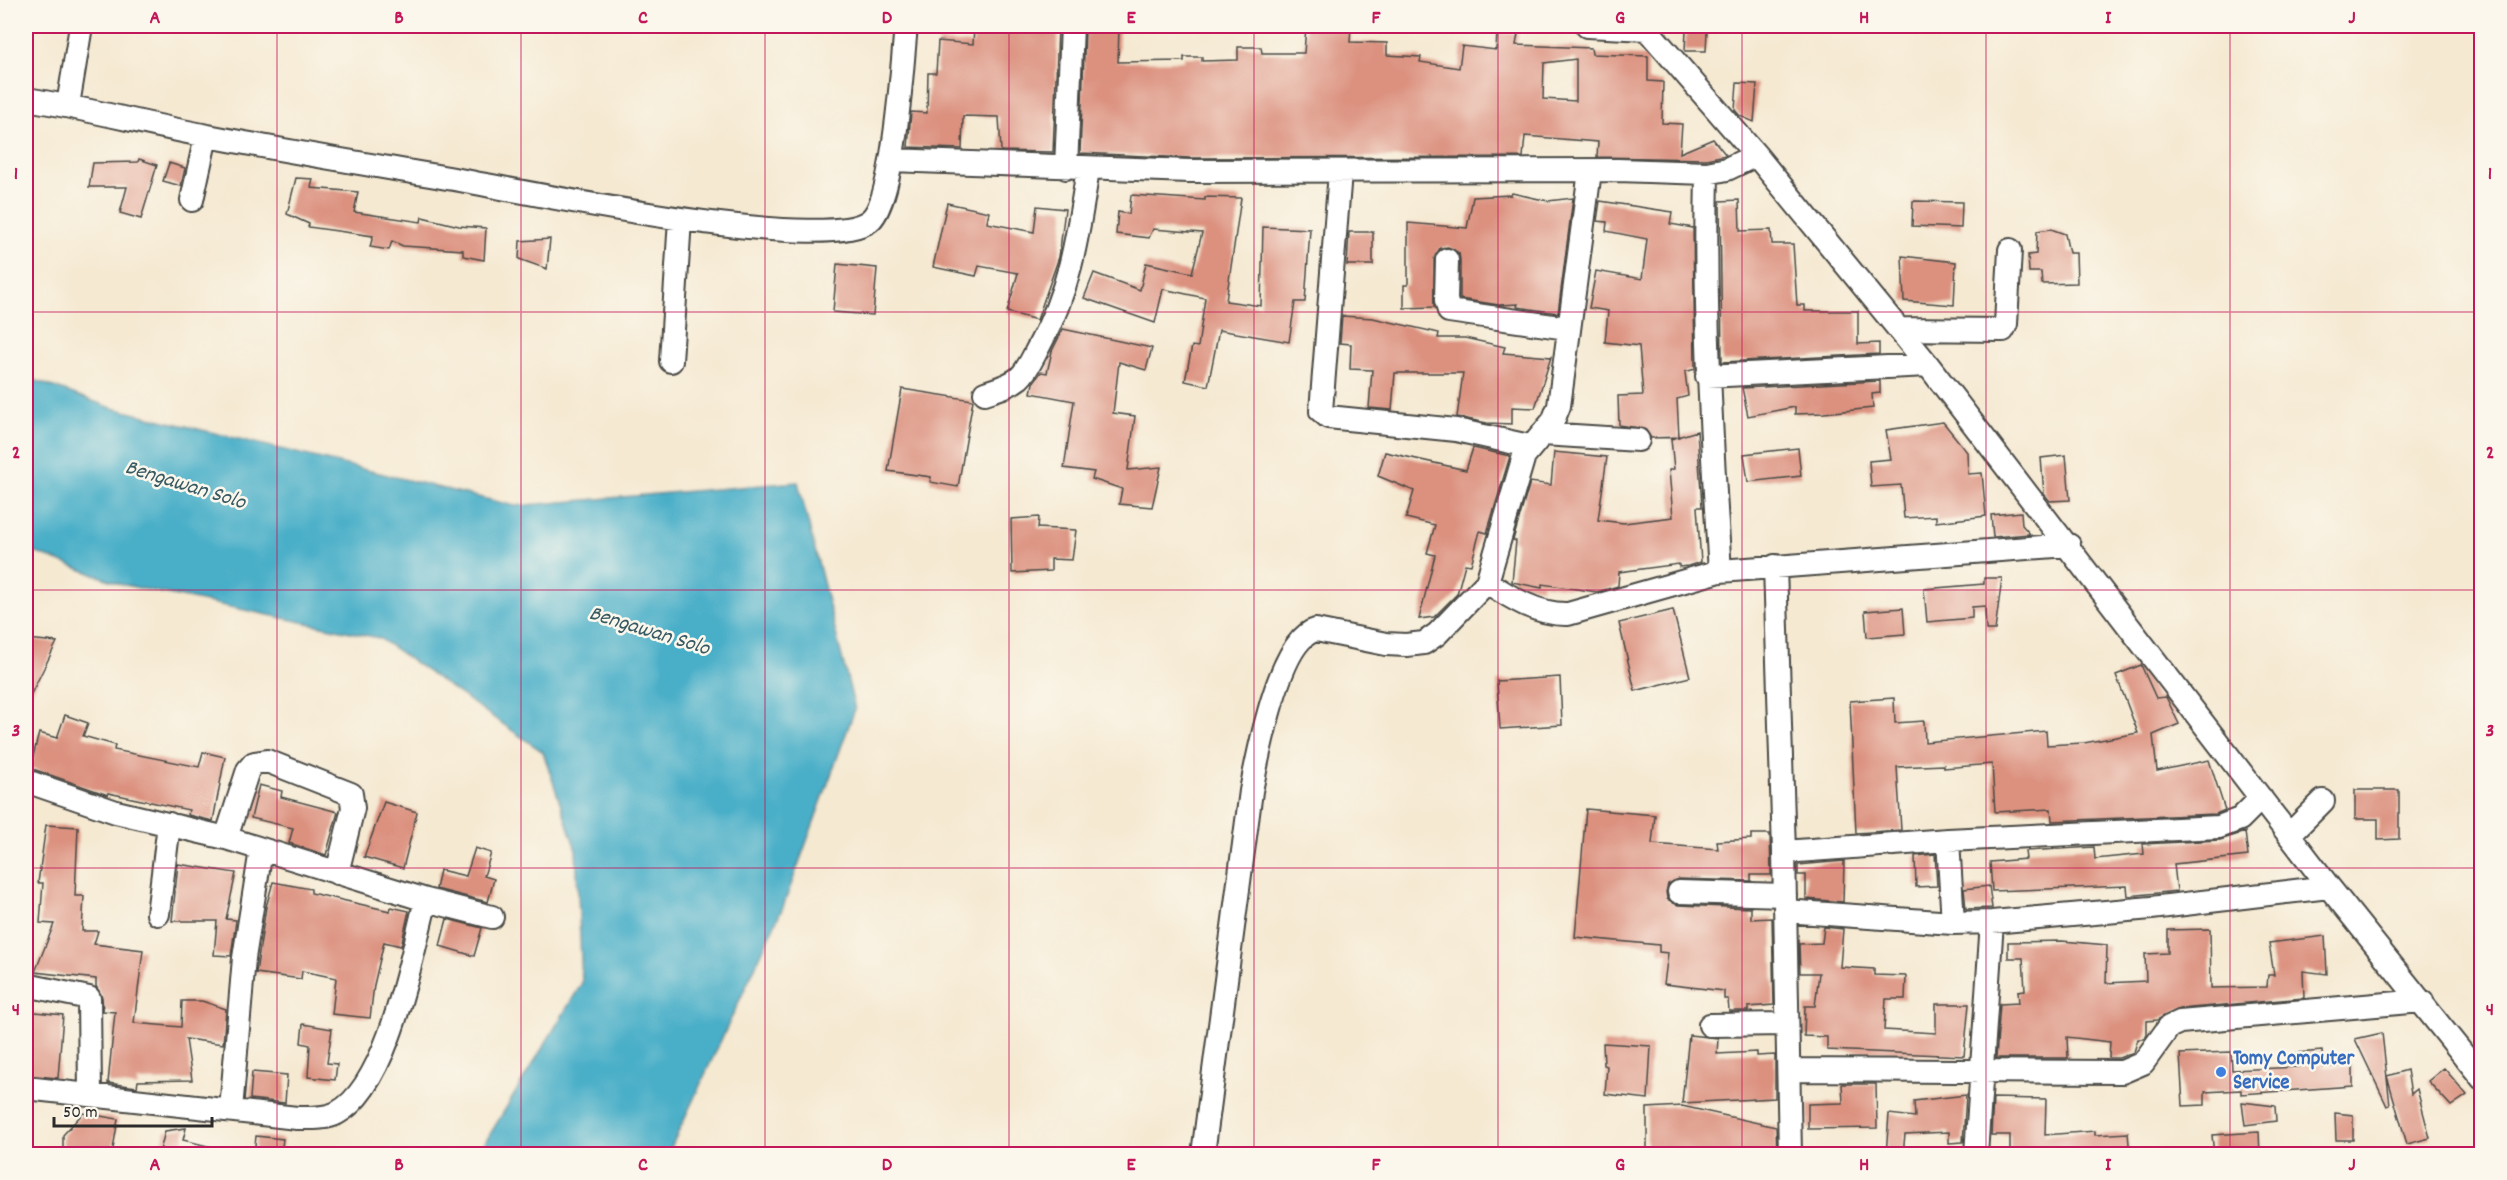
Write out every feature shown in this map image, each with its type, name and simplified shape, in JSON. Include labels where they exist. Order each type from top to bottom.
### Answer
[{"type":"street","points":[[68,105],[81,26]]},
{"type":"street","points":[[26,99],[68,105],[206,136],[680,219],[771,230],[854,228],[875,215],[883,200],[891,160],[906,26]]},
{"type":"street","points":[[985,393],[1005,386],[1019,377],[1047,331],[1070,272],[1077,168],[1072,26]]},
{"type":"street","points":[[1587,26],[1646,27],[1756,155],[1928,365],[2025,493],[2069,545],[2329,887],[2481,1078]]},
{"type":"street","points":[[192,200],[206,136]]},
{"type":"street","points":[[891,160],[1077,168],[1340,172],[1707,173],[1726,169],[1756,155]]},
{"type":"street","points":[[1203,1155],[1251,791],[1261,739],[1281,676],[1299,640],[1308,632],[1316,630],[1386,644],[1424,643],[1445,627],[1486,582],[1524,456],[1559,406],[1564,381],[1567,328],[1590,171]]},
{"type":"street","points":[[1340,172],[1321,411],[1328,417],[1536,440],[1638,440]]},
{"type":"street","points":[[1707,173],[1705,272],[1707,376],[1720,571]]},
{"type":"street","points":[[671,361],[680,219]]},
{"type":"street","points":[[1899,329],[2003,330],[2006,324],[2010,250]]},
{"type":"street","points":[[1447,260],[1446,300],[1449,311],[1567,328]]},
{"type":"street","points":[[1707,376],[1928,365]]},
{"type":"street","points":[[1486,582],[1538,609],[1562,614],[1587,610],[1720,571],[2069,545]]},
{"type":"street","points":[[1775,566],[1790,1070],[1790,1155]]},
{"type":"street","points":[[226,838],[248,770],[254,763],[267,761],[351,794],[353,808],[337,873]]},
{"type":"street","points":[[26,787],[116,812],[226,838],[426,900],[492,917]]},
{"type":"street","points":[[1784,852],[1947,840],[2219,827],[2240,819],[2261,798]]},
{"type":"street","points":[[2289,835],[2323,801]]},
{"type":"street","points":[[158,914],[169,824]]},
{"type":"street","points":[[1947,840],[1953,923]]},
{"type":"street","points":[[231,1110],[244,958],[261,850]]},
{"type":"street","points":[[1679,892],[1953,923],[1992,922],[2151,908],[2329,887]]},
{"type":"street","points":[[26,1088],[308,1118],[335,1114],[345,1108],[368,1082],[382,1054],[426,900]]},
{"type":"street","points":[[1976,1155],[1992,922]]},
{"type":"street","points":[[26,985],[89,998],[90,1094]]},
{"type":"street","points":[[1790,1070],[2122,1072],[2144,1063],[2169,1027],[2180,1022],[2422,1001]]},
{"type":"street","points":[[1710,1025],[1787,1024]]},
{"type":"water","name":"Bengawan Solo","points":[[26,377],[112,408],[515,506],[798,482],[855,709],[783,907],[668,1154],[478,1154],[582,983],[576,850],[543,752],[379,638],[120,584],[26,549]]},
{"type":"building","points":[[1011,26],[1058,28],[1053,152],[1001,151],[999,117],[963,116],[962,149],[908,147],[911,112],[927,113],[928,73],[936,73],[938,41],[973,44],[974,27],[1010,29]]},
{"type":"building","points":[[1090,26],[1119,26],[1118,62],[1184,61],[1184,57],[1202,57],[1202,61],[1238,60],[1238,47],[1261,47],[1262,53],[1304,53],[1306,26],[1351,26],[1350,42],[1387,43],[1387,55],[1421,57],[1420,62],[1459,68],[1462,46],[1496,50],[1497,33],[1518,34],[1516,45],[1591,48],[1592,54],[1648,56],[1648,81],[1663,82],[1662,123],[1682,124],[1680,153],[1713,139],[1726,155],[1706,159],[1597,157],[1598,142],[1525,136],[1523,157],[1189,158],[1080,153],[1085,30],[1089,31]],"holes":[[[1576,59],[1576,101],[1543,99],[1544,63]]]},
{"type":"building","points":[[1686,30],[1707,31],[1706,51],[1685,51]]},
{"type":"building","points":[[1737,83],[1757,84],[1754,122],[1740,116],[1735,110]]},
{"type":"building","points":[[139,159],[157,165],[141,219],[120,213],[127,187],[89,187],[93,163],[138,162]]},
{"type":"building","points":[[169,163],[185,168],[181,186],[163,181]]},
{"type":"building","points":[[296,178],[313,179],[311,188],[358,192],[354,212],[421,222],[422,217],[459,226],[486,228],[484,260],[463,256],[463,250],[403,246],[392,241],[389,250],[370,247],[373,236],[308,227],[309,224],[287,214]]},
{"type":"building","points":[[1512,193],[1548,201],[1573,198],[1558,313],[1517,307],[1518,304],[1499,305],[1460,299],[1459,253],[1448,247],[1440,248],[1434,259],[1434,307],[1404,308],[1404,285],[1408,285],[1408,223],[1467,228],[1473,197],[1511,195]]},
{"type":"building","points":[[1131,195],[1205,200],[1205,197],[1241,198],[1226,301],[1261,306],[1263,227],[1310,229],[1305,302],[1295,302],[1289,342],[1219,330],[1208,386],[1185,381],[1192,346],[1198,347],[1205,298],[1163,289],[1155,323],[1084,298],[1094,273],[1140,290],[1146,263],[1192,273],[1202,233],[1153,229],[1149,238],[1116,234],[1118,212],[1129,214]]},
{"type":"building","points":[[1739,200],[1740,231],[1771,230],[1772,244],[1793,244],[1797,305],[1805,305],[1805,311],[1858,311],[1858,344],[1879,343],[1879,354],[1722,362],[1720,201]]},
{"type":"building","points":[[1600,201],[1672,212],[1670,224],[1693,228],[1695,369],[1685,372],[1688,396],[1677,399],[1679,437],[1651,438],[1645,429],[1619,425],[1618,396],[1643,395],[1639,346],[1605,342],[1608,311],[1589,308],[1596,271],[1642,279],[1647,239],[1606,231],[1607,222],[1597,221]]},
{"type":"building","points":[[1913,201],[1962,202],[1961,228],[1912,226]]},
{"type":"building","points":[[947,203],[989,212],[987,223],[1034,232],[1037,206],[1065,209],[1059,257],[1037,320],[1007,312],[1018,273],[979,266],[976,276],[933,267]]},
{"type":"building","points":[[2051,229],[2065,234],[2069,253],[2076,253],[2077,283],[2042,284],[2041,272],[2029,272],[2028,255],[2036,254],[2037,231]]},
{"type":"building","points":[[1349,232],[1373,232],[1373,265],[1347,265]]},
{"type":"building","points":[[550,239],[547,269],[519,259],[520,241]]},
{"type":"building","points":[[1902,256],[1956,262],[1954,305],[1904,301]]},
{"type":"building","points":[[837,264],[877,268],[873,315],[833,312]]},
{"type":"building","points":[[1342,316],[1373,318],[1439,333],[1438,338],[1465,338],[1505,347],[1503,353],[1551,357],[1535,408],[1512,407],[1512,424],[1487,423],[1457,417],[1463,373],[1395,373],[1392,410],[1369,408],[1372,370],[1350,369],[1351,344],[1340,343]]},
{"type":"building","points":[[1063,329],[1152,348],[1146,370],[1119,362],[1113,413],[1135,416],[1128,470],[1161,467],[1152,507],[1119,504],[1122,489],[1092,479],[1094,472],[1064,468],[1074,401],[1031,393],[1033,383],[1041,372],[1047,373],[1052,351]]},
{"type":"building","points":[[1880,381],[1880,393],[1872,394],[1873,408],[1824,413],[1795,414],[1795,407],[1748,416],[1742,388]]},
{"type":"building","points":[[902,389],[973,400],[958,487],[930,482],[931,477],[888,471]]},
{"type":"building","points":[[1943,422],[1967,452],[1968,474],[1982,473],[1986,516],[1936,522],[1936,516],[1904,518],[1901,485],[1871,487],[1869,461],[1891,459],[1886,430]]},
{"type":"building","points":[[1697,431],[1702,507],[1697,507],[1701,562],[1688,566],[1679,567],[1679,564],[1619,572],[1618,586],[1597,592],[1542,584],[1542,588],[1512,582],[1516,541],[1513,540],[1530,482],[1551,485],[1554,452],[1607,457],[1598,520],[1624,523],[1673,517],[1669,470],[1674,469],[1671,439]]},
{"type":"building","points":[[1473,448],[1510,456],[1487,533],[1480,531],[1471,565],[1465,564],[1457,594],[1434,617],[1419,619],[1435,555],[1427,553],[1435,525],[1406,518],[1414,491],[1378,476],[1385,452],[1466,470]]},
{"type":"building","points":[[1798,448],[1801,476],[1748,482],[1744,454]]},
{"type":"building","points":[[2066,455],[2070,500],[2050,501],[2044,494],[2041,458]]},
{"type":"building","points":[[2021,512],[2022,525],[2030,534],[1993,537],[1991,515]]},
{"type":"building","points":[[1039,517],[1038,528],[1076,530],[1072,560],[1051,559],[1051,571],[1012,573],[1011,519]]},
{"type":"building","points":[[1984,578],[2002,578],[1995,630],[1986,630],[1985,606],[1972,607],[1972,618],[1927,622],[1924,589],[1984,584]]},
{"type":"building","points":[[1903,608],[1905,634],[1867,637],[1865,611]]},
{"type":"building","points":[[1673,610],[1690,677],[1635,691],[1619,623]]},
{"type":"building","points":[[26,639],[57,642],[26,704]]},
{"type":"building","points":[[2141,665],[2156,698],[2166,697],[2179,724],[2153,735],[2157,771],[2209,760],[2225,810],[2216,814],[2052,821],[2051,809],[1995,812],[1992,764],[1944,768],[1944,765],[1897,767],[1901,830],[1856,833],[1850,701],[1894,698],[1895,723],[1924,721],[1925,742],[2046,731],[2047,745],[2084,743],[2138,733],[2116,675]]},
{"type":"building","points":[[1560,677],[1562,725],[1500,729],[1497,681]]},
{"type":"building","points":[[65,715],[88,723],[83,736],[115,745],[114,750],[199,767],[203,752],[225,757],[213,821],[188,815],[189,810],[108,793],[108,795],[30,768],[39,733],[57,738]]},
{"type":"building","points":[[259,785],[282,791],[281,797],[338,812],[326,855],[289,843],[293,828],[251,818]]},
{"type":"building","points":[[2355,790],[2399,790],[2399,839],[2378,840],[2378,819],[2355,819]]},
{"type":"building","points":[[384,802],[417,812],[403,868],[364,857]]},
{"type":"building","points":[[1586,809],[1655,815],[1652,844],[1718,849],[1717,841],[1751,839],[1751,834],[1770,834],[1771,875],[1751,875],[1751,881],[1679,879],[1668,884],[1666,892],[1667,899],[1678,905],[1751,908],[1751,919],[1772,918],[1774,1005],[1748,1007],[1748,1011],[1729,1011],[1728,999],[1724,999],[1724,991],[1664,984],[1668,953],[1659,952],[1659,945],[1575,937]]},
{"type":"building","points":[[46,825],[78,827],[75,896],[84,896],[82,931],[98,931],[94,944],[143,950],[134,1023],[181,1027],[182,1001],[202,1001],[226,1009],[223,1044],[186,1039],[192,1080],[138,1081],[137,1087],[108,1083],[115,1012],[103,1011],[102,997],[96,986],[96,979],[35,972],[54,924],[40,923],[43,883],[38,883]]},
{"type":"building","points":[[2245,832],[2248,856],[2174,864],[2177,891],[2128,896],[2127,886],[1992,891],[1990,862],[2026,859],[2025,851],[2094,847],[2095,859],[2144,854],[2143,844],[2220,840]]},
{"type":"building","points":[[475,848],[491,853],[484,876],[494,879],[488,902],[436,889],[440,870],[466,876]]},
{"type":"building","points":[[1935,854],[1937,886],[1916,887],[1915,856]]},
{"type":"building","points":[[1844,861],[1843,902],[1806,899],[1806,875],[1798,875],[1798,865]]},
{"type":"building","points":[[178,864],[236,873],[226,919],[236,920],[231,956],[214,955],[217,921],[172,921]]},
{"type":"building","points":[[273,882],[311,889],[311,893],[390,911],[391,907],[409,911],[401,946],[384,942],[374,985],[370,1018],[332,1014],[336,978],[302,971],[301,979],[256,973],[266,907]]},
{"type":"building","points":[[1989,886],[1992,908],[1966,909],[1964,889]]},
{"type":"building","points":[[447,919],[482,928],[474,956],[440,946]]},
{"type":"building","points":[[1824,927],[1843,929],[1840,967],[1874,969],[1874,975],[1906,976],[1905,999],[1886,999],[1884,1030],[1936,1033],[1936,1004],[1969,1004],[1964,1056],[1827,1050],[1827,1037],[1804,1036],[1805,1006],[1815,1006],[1819,973],[1800,973],[1799,944],[1822,943]]},
{"type":"building","points":[[2210,929],[2211,988],[2267,987],[2268,975],[2274,975],[2269,943],[2325,936],[2327,974],[2303,971],[2304,998],[2179,1009],[2157,1020],[2147,1021],[2147,1034],[2144,1039],[2138,1039],[2134,1052],[2119,1058],[2109,1058],[2110,1042],[2067,1037],[2068,1058],[1996,1058],[2000,1004],[2019,1003],[2018,991],[2025,990],[2023,958],[2008,958],[2008,942],[2062,941],[2107,945],[2106,983],[2146,981],[2145,954],[2168,953],[2168,930]]},
{"type":"building","points":[[26,1011],[63,1015],[58,1078],[26,1075]]},
{"type":"building","points":[[303,1024],[332,1029],[327,1063],[337,1064],[335,1080],[308,1077],[310,1045],[301,1043]]},
{"type":"building","points":[[2382,1033],[2390,1105],[2387,1106],[2355,1039]]},
{"type":"building","points":[[1689,1035],[1718,1038],[1717,1054],[1757,1052],[1757,1056],[1775,1055],[1775,1098],[1682,1103]]},
{"type":"building","points":[[1603,1043],[1651,1046],[1648,1099],[1605,1094],[1607,1066],[1604,1065]]},
{"type":"building","points":[[2322,1051],[2323,1067],[2353,1066],[2353,1086],[2241,1094],[2241,1090],[2205,1092],[2205,1105],[2183,1106],[2180,1054],[2231,1052],[2232,1070],[2298,1067],[2297,1053]]},
{"type":"building","points":[[2444,1068],[2467,1095],[2451,1106],[2428,1081]]},
{"type":"building","points":[[2407,1070],[2411,1094],[2417,1089],[2430,1138],[2407,1144],[2387,1076]]},
{"type":"building","points":[[252,1072],[287,1075],[285,1103],[250,1099]]},
{"type":"building","points":[[1842,1084],[1876,1084],[1877,1128],[1808,1129],[1808,1104],[1843,1103]]},
{"type":"building","points":[[1966,1095],[1963,1142],[1949,1143],[1949,1132],[1905,1134],[1903,1155],[1886,1155],[1889,1114],[1915,1117],[1914,1101]]},
{"type":"building","points":[[1993,1098],[2046,1099],[2045,1135],[2095,1131],[2095,1135],[2128,1133],[2130,1155],[2010,1155],[2010,1135],[1991,1135]]},
{"type":"building","points":[[2242,1102],[2275,1106],[2276,1121],[2245,1125]]},
{"type":"building","points":[[1682,1106],[1776,1127],[1777,1155],[1647,1155],[1647,1108]]},
{"type":"building","points":[[83,1113],[118,1119],[112,1155],[63,1155],[63,1135]]},
{"type":"building","points":[[2335,1113],[2353,1115],[2353,1140],[2336,1140]]},
{"type":"building","points":[[186,1128],[183,1140],[216,1148],[215,1155],[159,1155],[165,1131]]},
{"type":"building","points":[[2259,1132],[2260,1155],[2214,1155],[2212,1135]]},
{"type":"building","points":[[256,1136],[283,1139],[281,1155],[254,1155]]},
{"type":"place","name":"Tomy Computer Service","points":[[2221,1072]]}]
